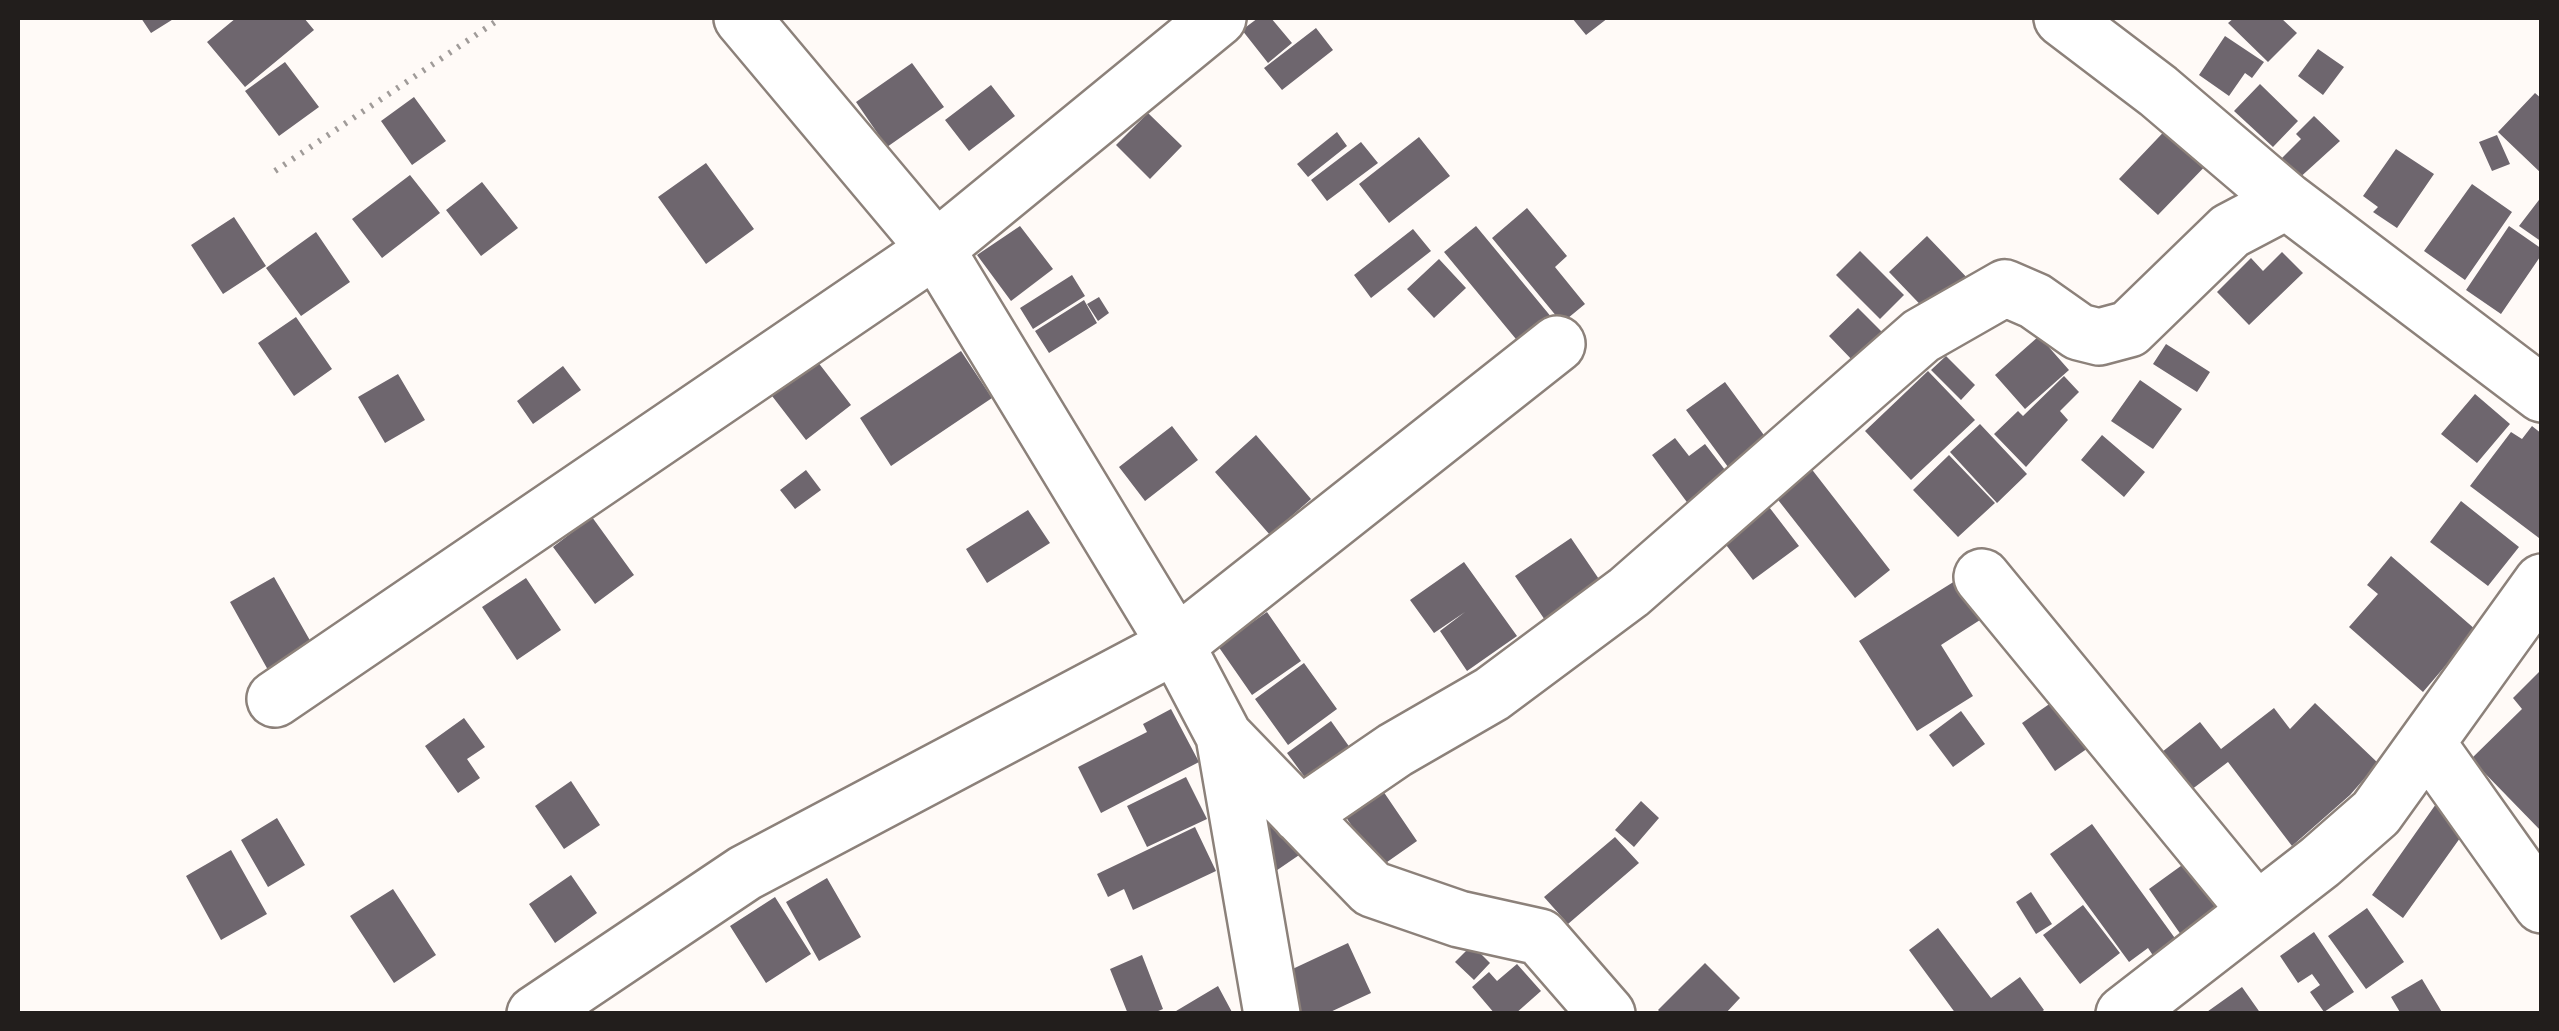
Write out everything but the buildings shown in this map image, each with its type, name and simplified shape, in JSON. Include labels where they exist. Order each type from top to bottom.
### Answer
[{"type":"street","points":[[742,18],[936,249],[1176,644],[1224,736],[1372,890],[1458,919],[1540,937],[1607,1014]]},
{"type":"street","points":[[275,699],[936,249],[1218,18]]},
{"type":"street","points":[[2062,18],[2158,91],[2287,201],[2542,394]]},
{"type":"street","points":[[1300,815],[1396,750],[1492,694],[1629,592],[1921,336],[2005,288],[2036,301],[2079,332],[2099,337],[2128,328],[2230,231],[2287,201]]},
{"type":"street","points":[[535,1014],[745,874],[1176,644],[1557,344]]},
{"type":"street","points":[[1982,577],[2256,909]]},
{"type":"street","points":[[2124,1014],[2320,862],[2376,813],[2542,582]]},
{"type":"street","points":[[1224,736],[1272,1014]]},
{"type":"street","points":[[2426,742],[2542,905]]},
{"type":"path","points":[[275,171],[502,18]]}]
